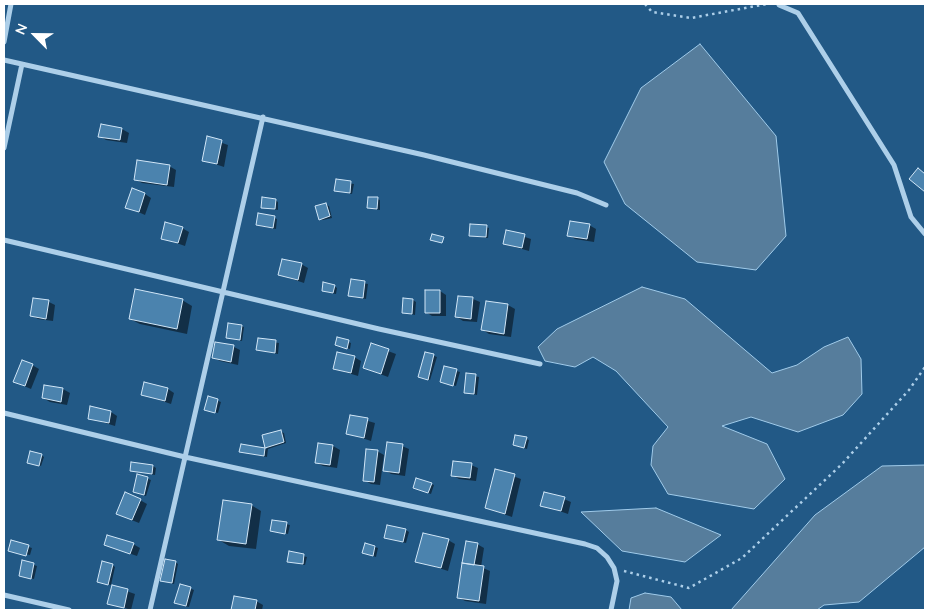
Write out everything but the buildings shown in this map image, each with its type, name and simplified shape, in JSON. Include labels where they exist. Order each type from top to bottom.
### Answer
[{"type":"street","points":[[4,42],[11,4]]},
{"type":"street","points":[[783,4],[779,5],[798,12],[889,157],[894,166],[911,217],[925,234]]},
{"type":"street","points":[[4,60],[263,117],[577,193],[606,205]]},
{"type":"street","points":[[4,148],[22,64]]},
{"type":"street","points":[[150,610],[263,117]]},
{"type":"street","points":[[4,240],[540,364]]},
{"type":"street","points":[[4,414],[185,457],[597,548],[607,557],[614,568],[617,581],[611,610]]},
{"type":"street","points":[[4,595],[70,610]]},
{"type":"path","points":[[645,4],[652,12],[691,18],[767,4]]},
{"type":"path","points":[[614,568],[689,588],[742,558],[842,464],[909,390],[925,367]]},
{"type":"water","points":[[700,44],[776,136],[786,236],[756,270],[697,262],[625,204],[604,162],[641,88]]},
{"type":"water","points":[[642,287],[685,299],[772,373],[797,365],[824,347],[848,337],[861,359],[862,394],[843,415],[798,432],[751,417],[722,426],[767,444],[785,479],[754,509],[668,494],[651,465],[653,446],[668,427],[616,371],[593,357],[575,367],[545,361],[538,347],[557,329]]},
{"type":"water","points":[[925,465],[925,547],[859,602],[824,605],[817,610],[731,610],[815,515],[882,466]]},
{"type":"water","points":[[656,508],[721,535],[685,562],[622,551],[581,512]]},
{"type":"water","points":[[645,593],[671,597],[682,610],[629,610],[631,598]]}]
